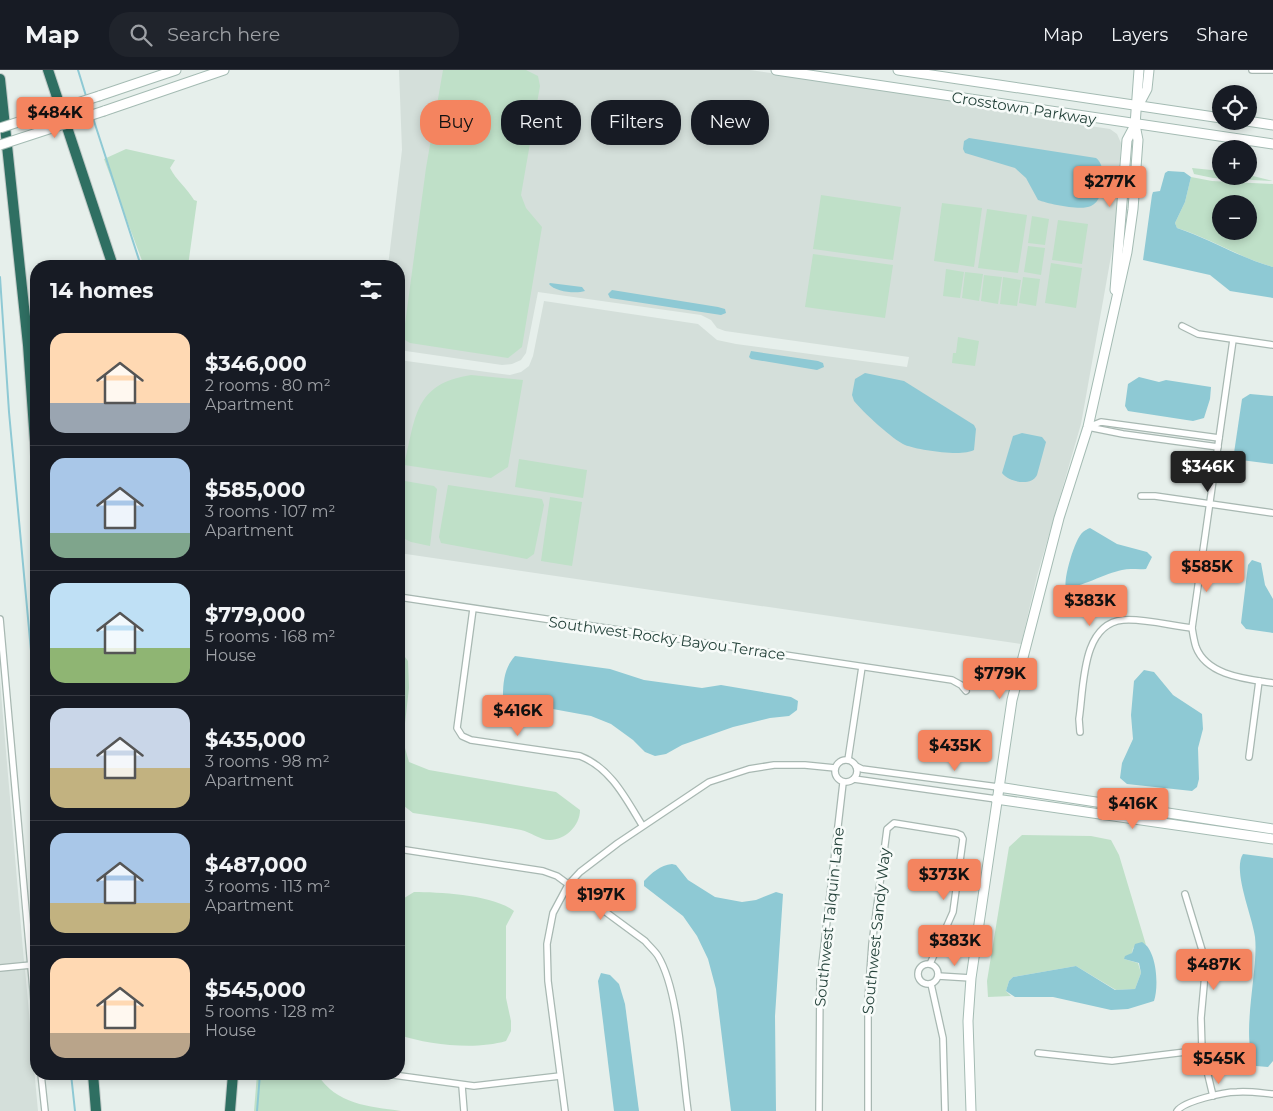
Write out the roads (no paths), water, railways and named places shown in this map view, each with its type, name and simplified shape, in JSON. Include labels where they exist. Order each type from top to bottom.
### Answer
[{"type":"highway","points":[[48,70],[111,260]]},
{"type":"highway","points":[[0,79],[30,383]]},
{"type":"highway","points":[[94,1080],[96,1106]]},
{"type":"highway","points":[[96,1106],[98,1080]]},
{"type":"highway","points":[[230,1111],[233,1080]]},
{"type":"street","points":[[0,128],[176,70]]},
{"type":"street","points":[[0,145],[224,70]]},
{"type":"street","name":"Crosstown Parkway","points":[[776,70],[1135,125],[1273,144]]},
{"type":"street","name":"Crosstown Parkway","points":[[898,70],[1212,117]]},
{"type":"street","points":[[971,1111],[968,1021],[970,978],[996,799],[1012,700],[1026,639],[1059,518],[1088,427],[1114,300],[1127,140],[1135,125],[1138,106],[1136,88],[1139,70]]},
{"type":"street","points":[[1138,106],[1147,89],[1150,70]]},
{"type":"street","points":[[1252,70],[1272,70]]},
{"type":"street","points":[[1257,123],[1273,125]]},
{"type":"street","points":[[1182,326],[1198,334],[1273,345]]},
{"type":"street","points":[[1233,340],[1192,628],[1196,648],[1208,664],[1233,676],[1273,683]]},
{"type":"street","points":[[1088,427],[1101,422],[1219,438]]},
{"type":"street","points":[[1088,427],[1123,434],[1218,446]]},
{"type":"street","points":[[1141,496],[1273,513]]},
{"type":"street","name":"Southwest Rocky Bayou Terrace","points":[[405,599],[952,680],[961,684],[966,691]]},
{"type":"street","points":[[473,609],[457,728],[462,736],[471,740],[580,756],[592,761],[622,792],[642,825]]},
{"type":"street","points":[[0,619],[30,954]]},
{"type":"street","points":[[1080,732],[1079,719],[1090,646],[1099,632],[1110,623],[1124,620],[1192,628]]},
{"type":"street","points":[[848,760],[862,667]]},
{"type":"street","points":[[1249,757],[1259,681]]},
{"type":"street","points":[[835,768],[842,761],[848,760],[856,766],[910,776],[998,787],[1273,829]]},
{"type":"street","points":[[565,1111],[546,964],[546,944],[553,913],[568,885],[580,872],[642,825],[709,782],[727,774],[774,765],[805,765],[835,768]]},
{"type":"street","points":[[854,779],[858,772],[856,766]]},
{"type":"street","points":[[835,768],[837,778],[843,782],[854,779],[911,786],[1273,839]]},
{"type":"street","points":[[910,776],[908,780],[911,786]]},
{"type":"street","name":"Southwest Talquin Lane","points":[[820,1111],[820,981],[843,782]]},
{"type":"street","name":"Southwest Sandy Way","points":[[868,1111],[868,1000],[872,944],[887,829],[894,823],[961,835],[963,840],[953,912],[930,964]]},
{"type":"street","points":[[405,850],[530,868],[557,876],[629,928],[658,955],[667,976],[673,998],[688,1111]]},
{"type":"street","points":[[1185,894],[1202,950],[1205,974],[1201,1018],[1202,1050],[1212,1096]]},
{"type":"street","points":[[930,964],[937,969],[938,976],[931,984],[922,983],[917,975],[921,967],[930,964]]},
{"type":"street","points":[[0,968],[30,965]]},
{"type":"street","points":[[938,976],[970,978]]},
{"type":"street","points":[[931,984],[943,1038],[945,1111]]},
{"type":"street","points":[[1038,1054],[1112,1061],[1202,1050]]},
{"type":"street","points":[[405,1077],[462,1086],[492,1085],[560,1076]]},
{"type":"street","points":[[41,1080],[44,1111]]},
{"type":"street","points":[[462,1086],[464,1111]]},
{"type":"street","points":[[1177,1111],[1180,1107],[1212,1096],[1237,1092],[1273,1094]]},
{"type":"water","points":[[969,138],[1096,158],[1102,168],[1102,191],[1096,203],[1080,208],[1038,200],[1026,178],[1015,168],[965,153],[963,149],[964,141]]},
{"type":"water","points":[[1168,171],[1184,172],[1191,177],[1185,202],[1175,223],[1177,228],[1249,259],[1273,267],[1273,298],[1230,291],[1210,275],[1143,260],[1152,195],[1153,192],[1160,191],[1165,173]]},
{"type":"water","points":[[550,283],[582,287],[585,291],[561,291],[552,287]]},
{"type":"water","points":[[612,290],[718,307],[725,309],[726,313],[721,315],[610,298],[608,294]]},
{"type":"water","points":[[751,351],[818,361],[823,363],[824,367],[817,370],[751,359],[749,357]]},
{"type":"water","points":[[865,373],[904,381],[974,425],[976,429],[974,450],[960,453],[929,451],[911,447],[900,442],[878,425],[854,401],[852,395],[855,379]]},
{"type":"water","points":[[1139,377],[1159,382],[1166,380],[1211,387],[1210,399],[1204,418],[1193,421],[1128,411],[1125,406],[1128,384]]},
{"type":"water","points":[[1250,394],[1273,396],[1273,464],[1241,460],[1234,453],[1242,399]]},
{"type":"water","points":[[1022,433],[1042,437],[1046,442],[1037,475],[1034,479],[1025,482],[1015,481],[1002,473],[1013,436]]},
{"type":"water","points":[[1090,528],[1117,544],[1147,552],[1152,557],[1146,569],[1122,570],[1078,586],[1066,588],[1066,576],[1073,550],[1080,536]]},
{"type":"water","points":[[1252,560],[1261,563],[1265,585],[1273,599],[1273,633],[1246,629],[1241,623],[1248,565]]},
{"type":"water","points":[[515,656],[610,669],[644,680],[702,688],[721,685],[791,697],[798,701],[797,710],[789,716],[770,718],[733,727],[682,745],[666,754],[655,756],[645,752],[633,740],[611,724],[591,716],[509,701],[503,696],[504,680],[509,665]]},
{"type":"water","points":[[1144,670],[1154,672],[1173,695],[1202,714],[1203,729],[1198,748],[1199,779],[1197,787],[1192,791],[1127,784],[1120,778],[1122,763],[1133,739],[1131,715],[1134,681]]},
{"type":"water","points":[[1243,854],[1273,858],[1273,1061],[1268,1067],[1256,1066],[1251,1054],[1249,1040],[1255,937],[1241,882],[1240,861]]},
{"type":"water","points":[[672,864],[676,865],[688,880],[715,897],[742,902],[756,900],[776,892],[783,894],[775,1016],[776,1111],[731,1111],[716,989],[708,959],[697,936],[683,916],[644,886],[644,881],[653,872]]},
{"type":"water","points":[[1142,942],[1151,952],[1156,969],[1156,994],[1154,1001],[1128,1009],[1111,1010],[1053,997],[1015,997],[1006,991],[1009,981],[1013,977],[1076,966],[1115,990],[1135,989],[1141,973],[1139,963],[1124,959],[1125,956],[1132,953],[1135,944]]},
{"type":"water","points":[[601,973],[610,975],[619,984],[625,1004],[639,1111],[614,1111],[598,981]]},
{"type":"waterway","points":[[78,70],[86,96]]},
{"type":"waterway","points":[[89,103],[92,113]]},
{"type":"waterway","points":[[93,118],[139,260]]},
{"type":"waterway","points":[[0,277],[9,412],[30,640]]},
{"type":"waterway","points":[[72,1080],[75,1111]]},
{"type":"waterway","points":[[257,1111],[260,1080]]}]
